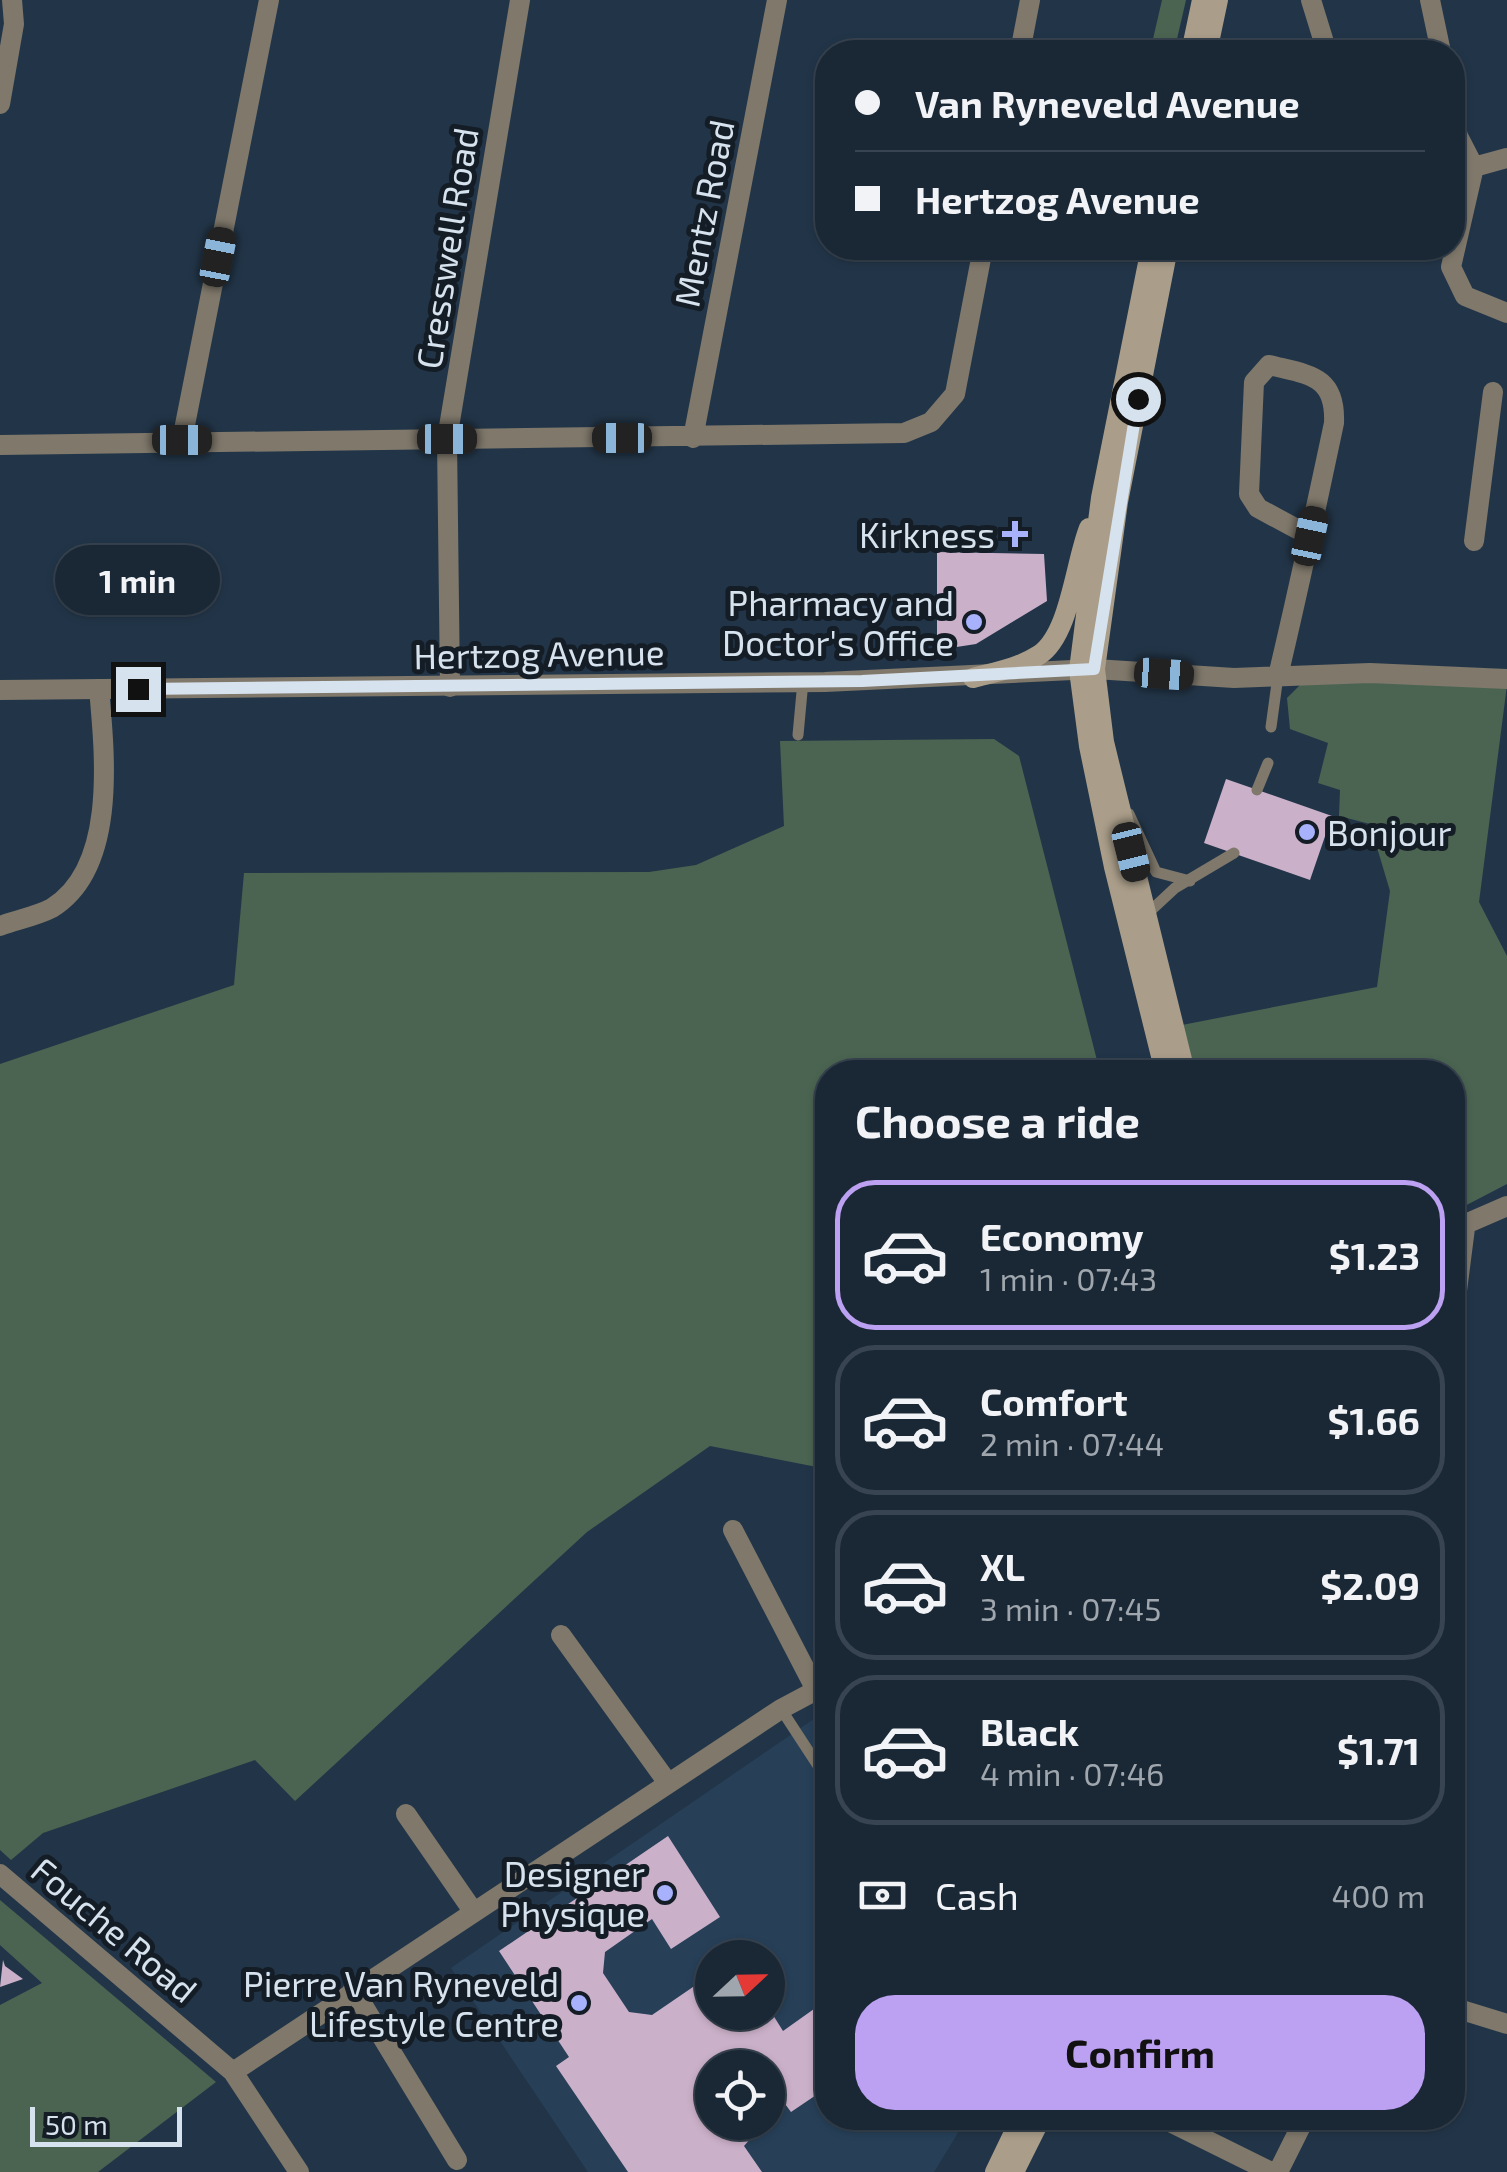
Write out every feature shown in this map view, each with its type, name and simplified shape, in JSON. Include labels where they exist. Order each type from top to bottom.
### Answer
[{"type":"main road","points":[[1194,40],[1202,0]]},
{"type":"main road","points":[[1210,40],[1218,0]]},
{"type":"main road","points":[[1148,260],[1101,498],[1087,669],[1089,746],[1110,849],[1163,1060]]},
{"type":"main road","points":[[1166,260],[1087,669],[1182,1060]]},
{"type":"main road","points":[[973,678],[1026,662],[1051,645],[1062,626],[1079,554],[1101,498]]},
{"type":"main road","points":[[995,2172],[1015,2130]]},
{"type":"main road","points":[[1014,2172],[1035,2130]]},
{"type":"street","points":[[0,104],[14,24],[12,0]]},
{"type":"street","points":[[182,440],[269,0]]},
{"type":"street","name":"Cresswell Road","points":[[450,687],[447,439],[520,0]]},
{"type":"street","name":"Mentz Road","points":[[693,438],[777,0]]},
{"type":"street","points":[[1022,40],[1030,0]]},
{"type":"street","points":[[1311,0],[1323,40]]},
{"type":"street","points":[[1430,0],[1438,40]]},
{"type":"street","points":[[1465,152],[1474,167],[1465,204]]},
{"type":"street","points":[[1474,167],[1507,158]]},
{"type":"street","points":[[0,445],[904,432],[931,422],[955,394],[981,260]]},
{"type":"street","points":[[1452,260],[1450,267],[1459,290],[1498,310]]},
{"type":"street","points":[[1278,676],[1310,536],[1335,405],[1319,380],[1270,366],[1254,382],[1246,488],[1258,508],[1310,536]]},
{"type":"street","points":[[1474,541],[1493,392]]},
{"type":"street","points":[[1484,476],[1507,482]]},
{"type":"street","name":"Hertzog Avenue","points":[[0,690],[803,682],[973,678],[1087,669],[1234,678],[1370,673],[1507,678]]},
{"type":"street","points":[[0,926],[51,908],[71,891],[96,852],[102,826],[99,689]]},
{"type":"street","points":[[1465,1225],[1507,1206]]},
{"type":"street","points":[[733,1530],[815,1675]]},
{"type":"street","points":[[561,1635],[668,1782]]},
{"type":"street","points":[[233,2072],[668,1782],[815,1691]]},
{"type":"street","points":[[406,1814],[472,1911]]},
{"type":"street","name":"Fouche Road","points":[[0,1874],[233,2072],[299,2172]]},
{"type":"street","points":[[353,1989],[457,2160]]},
{"type":"street","points":[[1465,2012],[1507,2024]]},
{"type":"street","points":[[1187,2130],[1274,2172],[1298,2130]]},
{"type":"lane","points":[[1271,727],[1278,676]]},
{"type":"lane","points":[[798,735],[803,682]]},
{"type":"lane","points":[[1258,790],[1268,762]]},
{"type":"lane","points":[[1115,789],[1156,872],[1190,880]]},
{"type":"lane","points":[[1146,914],[1174,888],[1234,853]]},
{"type":"lane","points":[[781,1709],[815,1761]]},
{"type":"shaded area","points":[[815,1718],[815,2130],[960,2130],[934,2172],[588,2172],[451,1968]]},
{"type":"green space","points":[[1162,0],[1186,0],[1177,40],[1153,40]]},
{"type":"green space","points":[[1311,674],[1507,685],[1479,902],[1507,956],[1507,1184],[1465,1206],[1465,1060],[1189,1060],[1182,1025],[1377,987],[1390,891],[1370,824],[1339,816],[1340,790],[1318,783],[1328,743],[1290,729],[1287,698]]},
{"type":"green space","points":[[994,739],[1019,756],[1097,1060],[815,1060],[815,1467],[710,1446],[587,1532],[295,1801],[255,1760],[43,1833],[11,1860],[0,1850],[0,1064],[234,985],[244,873],[649,872],[696,865],[784,826],[780,741]]},
{"type":"green space","points":[[0,1900],[216,2082],[98,2172],[0,2172],[0,2005],[42,1983],[0,1945]]},
{"type":"building","name":"Pharmacy and Doctor's Office","points":[[937,552],[1044,554],[1047,601],[976,644],[937,650]]},
{"type":"building","points":[[1226,779],[1332,816],[1310,880],[1204,843]]},
{"type":"building","name":"Pierre Van Ryneveld Lifestyle Centre","points":[[668,1836],[720,1917],[671,1949],[652,1919],[605,1952],[603,1973],[629,2012],[652,2015],[695,1986],[695,2030],[783,2031],[815,2008],[815,2096],[791,2112],[785,2104],[785,2050],[695,2050],[695,2140],[749,2140],[744,2146],[762,2172],[628,2172],[556,2066],[569,2057],[499,1951]]},
{"type":"building","points":[[3,1960],[5,1966],[23,1979],[0,1987]]},
{"type":"place","name":"Kirkness","points":[[1015,534]]},
{"type":"place","name":"Pharmacy and Doctor's Office","points":[[974,622]]},
{"type":"place","name":"Bonjour","points":[[1307,832]]},
{"type":"place","name":"Designer Physique","points":[[665,1893]]},
{"type":"place","name":"Pierre Van Ryneveld Lifestyle Centre","points":[[579,2003]]},
{"type":"route","points":[[138,689],[862,681],[1094,669],[1118,502],[1138,399]]}]
